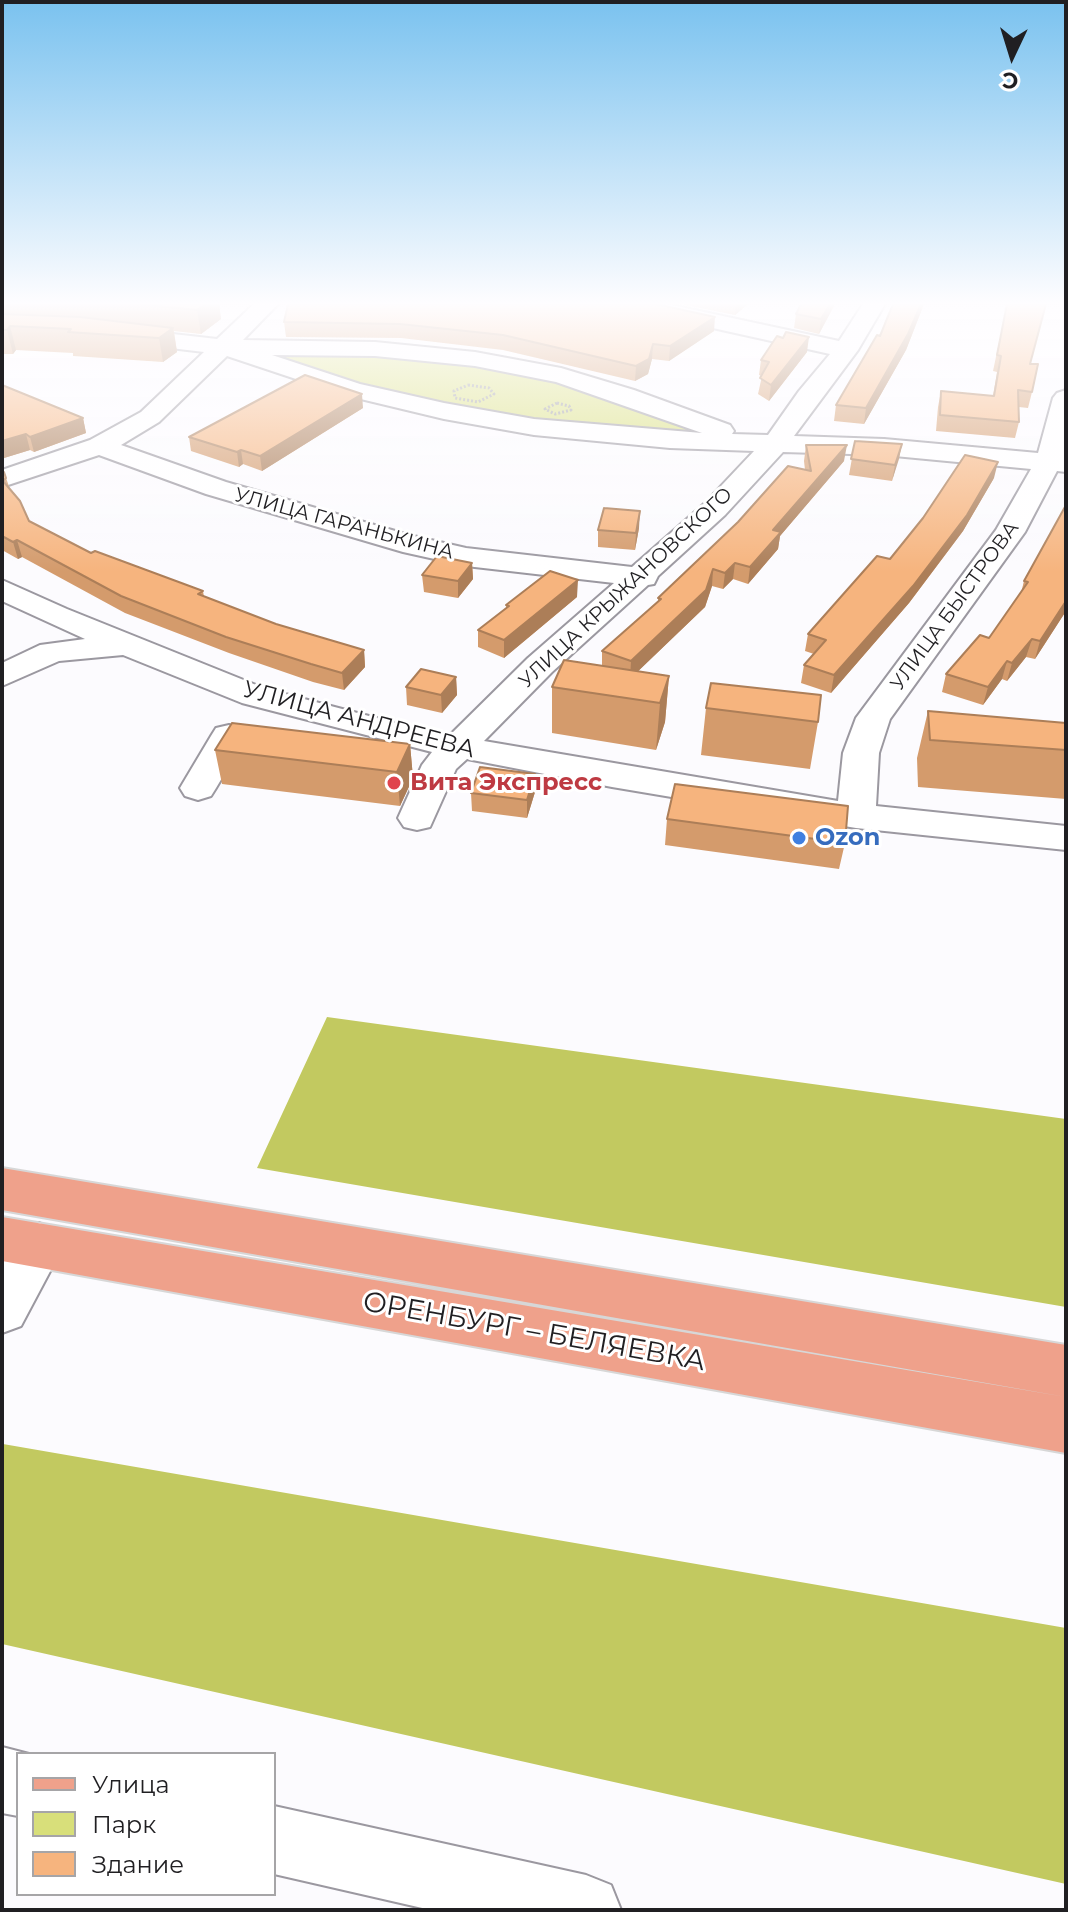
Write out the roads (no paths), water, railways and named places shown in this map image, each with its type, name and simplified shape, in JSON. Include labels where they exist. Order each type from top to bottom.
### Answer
[{"type":"main road","name":"ОРЕНБУРГ – БЕЛЯЕВКА","points":[[2,1189],[1066,1371]]},
{"type":"main road","name":"ОРЕНБУРГ – БЕЛЯЕВКА","points":[[20,1242],[1066,1425]]},
{"type":"street","points":[[2,479],[99,446],[150,417],[175,393]]},
{"type":"street","points":[[368,393],[495,421],[641,438],[777,442],[1058,462]]},
{"type":"street","points":[[619,393],[732,435],[777,442]]},
{"type":"street","name":"УЛИЦА КРЫЖАНОВСКОГО","points":[[447,756],[540,665],[643,577],[715,509],[777,442],[814,393]]},
{"type":"street","name":"УЛИЦА БЫСТРОВА","points":[[856,816],[861,753],[873,718],[1058,462],[1066,398]]},
{"type":"street","name":"УЛИЦА ГАРАНЬКИНА","points":[[99,446],[216,488],[403,543],[466,557],[643,577]]},
{"type":"street","name":"УЛИЦА АНДРЕЕВА","points":[[2,589],[56,616],[254,696],[447,756],[856,816],[1066,838]]},
{"type":"street","points":[[2,674],[13,653],[56,616]]},
{"type":"street","points":[[2,674],[52,652],[93,646],[128,646]]},
{"type":"street","points":[[198,788],[244,738],[254,696]]},
{"type":"street","points":[[320,748],[447,756],[417,818]]},
{"type":"street","points":[[2,1310],[20,1242]]},
{"type":"street","points":[[276,1840],[586,1910]]},
{"type":"place","name":"Вита Экспресс","points":[[394,783]]},
{"type":"place","name":"Ozon","points":[[799,838]]}]
